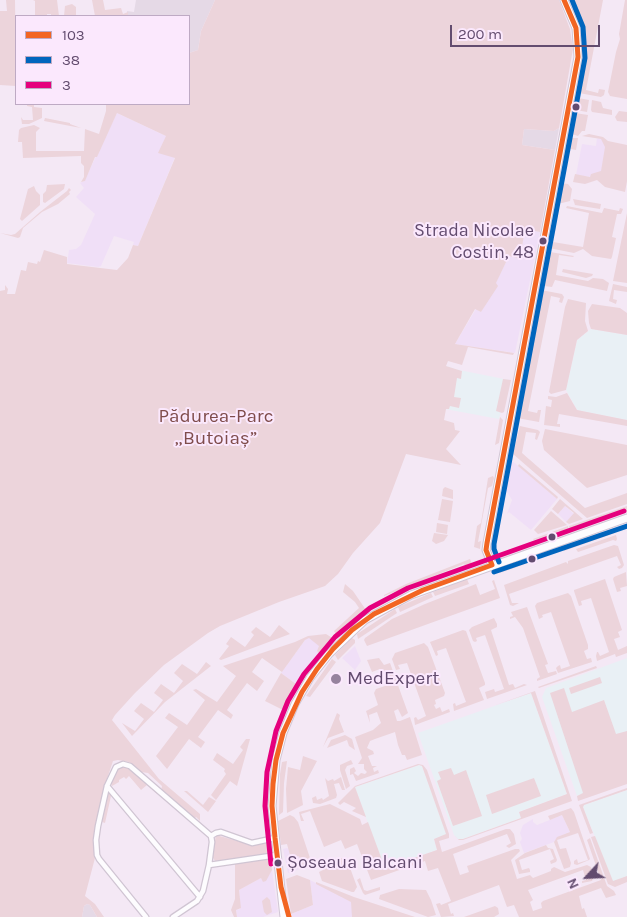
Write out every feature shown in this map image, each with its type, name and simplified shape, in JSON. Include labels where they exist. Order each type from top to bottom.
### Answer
[{"type":"main road","points":[[492,565],[487,553],[487,543],[578,57],[576,28],[564,0]]},
{"type":"main road","points":[[289,917],[277,855],[272,806],[273,788],[280,746],[286,724],[295,704],[317,669],[340,642],[374,614],[423,590],[627,518]]},
{"type":"main road","points":[[282,887],[284,917]]},
{"type":"street","points":[[146,917],[97,855],[96,840],[107,786],[116,767],[123,764],[130,766],[210,836],[212,842],[209,865],[200,897],[194,904],[173,917]]},
{"type":"street","points":[[107,786],[200,897]]},
{"type":"street","points":[[210,836],[216,832],[221,832],[252,842],[275,838]]},
{"type":"street","points":[[209,865],[277,855]]},
{"type":"shaded area","points":[[136,0],[215,0],[201,31],[198,50],[190,53],[190,15],[128,15],[127,11],[134,12]]},
{"type":"shaded area","points":[[117,113],[166,136],[175,157],[138,246],[133,245],[134,242],[114,236],[101,266],[67,263],[69,250],[76,249],[81,245],[95,214],[76,197],[84,188],[80,183],[84,181]]},
{"type":"shaded area","points":[[559,128],[555,150],[522,145],[524,129],[554,131]]},
{"type":"shaded area","points":[[597,138],[608,141],[603,173],[590,177],[576,175],[582,144],[596,146]]},
{"type":"shaded area","points":[[525,229],[540,232],[515,353],[455,344],[476,309],[481,312],[509,256],[520,258]]},
{"type":"shaded area","points":[[591,329],[627,335],[627,420],[577,410],[566,390],[577,340]]},
{"type":"shaded area","points":[[446,366],[509,380],[499,419],[429,406]]},
{"type":"shaded area","points":[[509,458],[557,499],[531,530],[509,512],[507,514],[512,500],[506,490],[503,489]]},
{"type":"shaded area","points":[[565,506],[574,514],[566,522],[558,514]]},
{"type":"shaded area","points":[[308,636],[323,648],[296,684],[281,673]]},
{"type":"shaded area","points":[[355,646],[361,661],[355,670],[342,658]]},
{"type":"shaded area","points":[[627,658],[627,778],[577,796],[542,697],[546,688]]},
{"type":"shaded area","points":[[531,693],[567,794],[519,812],[521,818],[463,839],[458,839],[454,835],[418,733]]},
{"type":"shaded area","points":[[419,765],[422,766],[447,835],[434,839],[437,850],[384,868],[355,787]]},
{"type":"shaded area","points":[[627,790],[627,876],[613,882],[583,807],[584,805]]},
{"type":"shaded area","points":[[562,815],[570,832],[558,837],[554,842],[524,853],[520,842],[522,839],[520,833],[523,825],[533,819],[533,822],[537,825]]},
{"type":"shaded area","points":[[287,848],[299,856],[303,868],[288,873],[283,849]]},
{"type":"shaded area","points":[[272,870],[278,912],[263,917],[237,917],[236,910],[240,909],[239,890],[261,878],[264,882]]},
{"type":"shaded area","points":[[310,880],[352,902],[352,917],[292,917],[291,914],[313,905]]},
{"type":"shaded area","points":[[90,905],[97,917],[82,917],[84,906]]},
{"type":"green space","points":[[6,0],[15,0],[15,86],[0,85],[0,11],[7,11]]},
{"type":"green space","points":[[33,0],[57,0],[59,15],[35,15],[35,1]]},
{"type":"green space","points":[[92,0],[103,0],[105,10],[121,8],[123,14],[128,12],[128,15],[95,15]]},
{"type":"green space","name":"Pădurea-Parc „Butoiaș”","points":[[215,0],[559,0],[570,29],[573,49],[559,128],[554,131],[524,129],[522,145],[555,150],[540,232],[525,229],[520,259],[509,256],[496,283],[498,286],[481,312],[475,309],[455,344],[514,353],[513,355],[468,347],[462,365],[448,361],[446,366],[462,371],[461,379],[457,378],[454,397],[461,398],[459,408],[450,406],[449,409],[446,409],[444,420],[454,423],[455,430],[460,431],[446,449],[461,465],[406,454],[380,523],[353,553],[338,574],[325,586],[279,602],[220,626],[208,633],[164,665],[135,693],[112,720],[159,779],[200,814],[200,821],[196,817],[194,819],[161,791],[162,786],[148,773],[141,772],[129,762],[113,761],[105,785],[94,840],[95,858],[85,896],[95,904],[104,917],[97,917],[90,905],[87,904],[84,906],[82,917],[0,917],[0,291],[5,290],[5,285],[8,289],[7,294],[15,294],[21,270],[26,271],[28,262],[37,264],[38,261],[40,262],[44,250],[67,257],[67,264],[117,270],[128,258],[133,245],[138,246],[175,158],[158,153],[166,136],[117,113],[85,181],[81,182],[84,177],[84,166],[81,163],[81,156],[23,158],[22,142],[18,142],[19,130],[34,125],[40,128],[36,132],[36,151],[84,151],[85,129],[99,134],[106,105],[190,105],[190,53],[198,50],[201,31]]},
{"type":"green space","points":[[572,0],[603,0],[586,90],[598,93],[599,89],[605,90],[604,95],[601,97],[579,93],[585,58],[585,41],[580,18]]},
{"type":"green space","points":[[625,0],[627,0],[627,99],[610,96],[608,92],[620,39],[619,34]]},
{"type":"green space","points":[[72,4],[76,7],[76,15],[64,15],[65,6]]},
{"type":"green space","points":[[578,98],[589,100],[587,112],[576,110]]},
{"type":"green space","points":[[592,100],[601,102],[603,108],[612,110],[612,115],[592,112]]},
{"type":"green space","points":[[34,105],[34,107],[42,108],[42,118],[29,124],[22,124],[21,117],[23,120],[33,120],[32,107],[27,106]]},
{"type":"green space","points":[[619,111],[627,112],[627,122],[617,121],[615,117]]},
{"type":"green space","points":[[575,113],[588,115],[585,131],[582,131],[578,136],[570,131]]},
{"type":"green space","points":[[45,118],[70,123],[81,128],[44,121]]},
{"type":"green space","points":[[589,134],[627,145],[627,181],[625,192],[605,187],[597,180],[585,184],[573,182],[575,174],[590,177],[591,174],[601,171],[605,147],[601,139],[582,136]]},
{"type":"green space","points":[[569,138],[578,138],[576,150],[566,148]]},
{"type":"green space","points":[[561,183],[568,184],[572,189],[570,201],[557,203]]},
{"type":"green space","points":[[65,184],[64,189],[45,203],[43,202],[43,194],[46,191],[47,185]]},
{"type":"green space","points":[[34,186],[40,195],[40,205],[22,221],[20,219],[28,189]]},
{"type":"green space","points":[[69,188],[71,190],[70,194],[58,204],[42,212],[23,228],[20,237],[0,233],[15,234]]},
{"type":"green space","points":[[573,199],[601,204],[600,209],[575,205]]},
{"type":"green space","points":[[567,206],[602,213],[604,208],[619,211],[620,208],[623,209],[621,214],[617,214],[612,237],[616,238],[611,259],[592,256],[583,249],[574,253],[549,248],[553,227],[556,227],[553,242],[583,247],[589,213],[566,208]]},
{"type":"green space","points":[[627,213],[627,283],[613,281]]},
{"type":"green space","points":[[548,253],[574,256],[559,255],[556,275],[588,281],[593,278],[603,279],[609,283],[607,291],[555,280],[552,287],[544,286],[542,284]]},
{"type":"green space","points":[[563,269],[593,274],[586,278],[562,272]]},
{"type":"green space","points":[[613,284],[627,287],[627,292],[614,290],[613,299],[617,300],[616,304],[609,301]]},
{"type":"green space","points":[[541,290],[562,294],[564,297],[562,303],[559,302],[560,298],[551,296],[528,411],[537,413],[538,410],[541,410],[539,422],[517,417]]},
{"type":"green space","points":[[568,299],[586,303],[585,321],[588,331],[577,340],[566,390],[551,394],[549,392]]},
{"type":"green space","points":[[592,304],[620,308],[627,313],[627,335],[591,329],[588,311]]},
{"type":"green space","points":[[503,379],[511,380],[504,412],[502,413],[496,411]]},
{"type":"green space","points":[[567,393],[577,410],[627,420],[627,426],[559,414],[557,424],[560,424],[560,427],[544,425],[546,406],[551,407],[552,400],[548,399],[548,396],[556,397]]},
{"type":"green space","points":[[500,417],[503,420],[499,443],[495,445]]},
{"type":"green space","points":[[520,426],[540,432],[537,440],[535,439],[536,433],[526,432],[522,453],[585,508],[627,493],[627,504],[587,518],[513,454]]},
{"type":"green space","points":[[545,429],[627,445],[627,475],[587,488],[544,450],[542,441]]},
{"type":"green space","points":[[519,464],[558,497],[557,499],[518,466]]},
{"type":"green space","points":[[493,476],[492,486],[488,488],[478,542],[481,541],[480,549],[474,547],[477,526],[481,523],[488,478]]},
{"type":"green space","points":[[445,487],[453,490],[453,499],[442,496]]},
{"type":"green space","points":[[442,499],[453,501],[450,522],[438,520]]},
{"type":"green space","points":[[560,499],[583,519],[569,524],[566,522],[574,513],[565,506],[558,514],[552,509]]},
{"type":"green space","points":[[627,506],[627,511],[570,531],[569,526]]},
{"type":"green space","points":[[551,511],[567,525],[538,534],[534,530]]},
{"type":"green space","points":[[437,523],[448,525],[447,534],[436,532]]},
{"type":"green space","points":[[568,526],[569,531],[560,534],[559,531],[548,538],[546,536],[533,539]]},
{"type":"green space","points":[[614,529],[615,533],[564,551],[562,548]]},
{"type":"green space","points":[[434,533],[448,535],[444,541],[436,544],[432,541]]},
{"type":"green space","points":[[616,535],[616,541],[613,540],[578,552],[576,549]]},
{"type":"green space","points":[[614,545],[618,546],[624,565],[622,568],[619,569],[617,567],[621,565],[617,556],[509,594],[512,603],[519,603],[513,606],[510,605],[504,585],[566,562],[568,564],[568,561]]},
{"type":"green space","points":[[470,559],[472,564],[466,567],[464,564],[384,596],[406,584]]},
{"type":"green space","points":[[529,559],[528,563],[500,573],[500,570]]},
{"type":"green space","points":[[626,572],[627,586],[620,588],[621,591],[617,592],[613,579]]},
{"type":"green space","points":[[467,579],[469,584],[435,596],[433,592]]},
{"type":"green space","points":[[605,579],[622,630],[618,632],[620,637],[614,639],[618,650],[627,646],[627,653],[616,657],[615,654],[597,661],[597,652],[600,656],[609,652],[591,598],[581,601],[582,605],[579,606],[574,590]]},
{"type":"green space","points":[[494,580],[500,598],[367,646],[364,640],[392,619],[476,584],[480,595],[495,589],[492,581]]},
{"type":"green space","points":[[345,584],[353,591],[366,610],[377,605],[337,636],[334,631],[359,608],[343,592]]},
{"type":"green space","points":[[431,593],[433,597],[400,612],[398,607]]},
{"type":"green space","points":[[568,593],[571,596],[588,645],[588,649],[584,651],[587,659],[591,658],[592,662],[558,673],[556,668],[558,666],[560,665],[561,669],[570,666],[551,612],[542,615],[543,617],[539,619],[535,606],[537,603]]},
{"type":"green space","points":[[527,607],[548,664],[545,665],[548,673],[556,671],[557,674],[537,681],[540,677],[523,628],[515,617],[510,619],[513,616],[511,612]]},
{"type":"green space","points":[[395,609],[397,613],[358,639],[357,634]]},
{"type":"green space","points":[[494,618],[497,627],[491,630],[509,685],[513,684],[515,688],[524,684],[527,685],[487,699],[485,692],[494,689],[495,692],[504,689],[485,635],[476,638],[477,641],[475,642],[469,630]]},
{"type":"green space","points":[[279,625],[290,634],[221,660],[219,659],[229,646],[226,644],[231,637],[245,647],[254,635],[251,632],[256,627],[270,637]]},
{"type":"green space","points":[[463,630],[466,631],[485,683],[485,685],[479,688],[484,700],[454,711],[453,704],[455,703],[456,706],[466,702],[446,648],[437,651],[438,655],[436,656],[430,642]]},
{"type":"green space","points":[[326,634],[334,639],[320,654],[317,651],[319,646],[309,638],[305,640],[282,672],[262,658],[252,672],[264,681],[257,691],[247,683],[227,710],[233,715],[231,719],[218,710],[198,737],[205,742],[201,748],[189,739],[167,769],[156,756],[178,727],[165,718],[169,713],[187,725],[205,700],[193,690],[196,689],[217,702],[236,676],[223,666],[308,636]]},
{"type":"green space","points":[[352,638],[355,640],[355,643],[338,660],[335,655]]},
{"type":"green space","points":[[424,643],[428,647],[445,693],[444,696],[435,700],[436,704],[434,705],[436,709],[440,707],[442,712],[449,709],[450,712],[415,725],[414,718],[416,717],[418,720],[426,716],[407,663],[398,665],[400,669],[396,670],[392,659],[395,653]]},
{"type":"green space","points":[[379,658],[384,665],[390,663],[408,713],[402,717],[398,709],[394,711],[397,721],[410,717],[422,755],[407,760],[405,755],[402,755],[395,732],[375,739],[370,741],[367,748],[373,751],[374,754],[368,756],[372,766],[377,766],[373,768],[374,772],[378,770],[379,773],[356,781],[353,774],[350,775],[350,769],[354,767],[356,771],[354,773],[358,776],[361,773],[365,774],[367,772],[364,769],[364,764],[358,764],[362,758],[355,737],[373,730],[381,723],[377,712],[369,715],[370,723],[366,711],[378,705],[374,693],[376,689],[385,686],[380,669],[372,672],[367,660]]},
{"type":"green space","points":[[332,659],[336,662],[310,697],[306,696]]},
{"type":"green space","points":[[206,662],[211,666],[165,702],[132,736],[122,723],[135,731],[144,719],[134,711],[141,703],[154,712],[163,700],[154,693],[161,684],[174,693],[183,681],[174,673],[182,664],[197,674]]},
{"type":"green space","points":[[596,666],[597,668],[538,687]]},
{"type":"green space","points":[[281,673],[296,684],[302,677],[285,711],[265,701]]},
{"type":"green space","points":[[600,677],[602,683],[571,694],[569,688]]},
{"type":"green space","points":[[564,688],[572,712],[604,700],[616,734],[627,731],[627,784],[578,801],[577,796],[583,793],[550,693]]},
{"type":"green space","points":[[535,691],[572,801],[463,840],[458,839],[463,839],[521,818],[519,812],[567,794],[531,693],[493,706]]},
{"type":"green space","points":[[337,713],[340,715],[339,719],[344,732],[328,738],[323,747]]},
{"type":"green space","points":[[345,735],[352,739],[355,750],[349,746],[347,740],[327,748],[331,740]]},
{"type":"green space","points":[[246,739],[250,739],[237,786],[230,781],[216,800],[211,795],[226,774],[225,769],[213,760],[217,753],[233,764],[243,750],[240,747]]},
{"type":"green space","points":[[303,756],[317,761],[301,791],[303,805],[287,813],[286,789],[288,767],[300,770]]},
{"type":"green space","points":[[351,760],[353,764],[347,766],[345,770],[350,786],[346,789],[340,765]]},
{"type":"green space","points":[[287,761],[283,812],[279,815],[280,774],[282,762]]},
{"type":"green space","points":[[418,764],[423,765],[427,770],[449,834],[449,838],[439,841],[442,852],[506,829],[510,829],[514,834],[516,844],[509,848],[506,846],[511,843],[507,834],[453,854],[460,875],[469,872],[467,866],[515,849],[520,851],[511,860],[517,879],[530,875],[533,878],[551,871],[554,867],[565,872],[587,865],[591,867],[594,877],[592,881],[582,883],[582,881],[586,880],[583,870],[528,890],[533,900],[530,902],[533,911],[542,908],[541,903],[543,901],[601,880],[587,840],[590,838],[607,886],[616,895],[606,898],[601,888],[579,896],[582,909],[584,908],[587,917],[519,917],[514,905],[507,907],[499,885],[448,904],[451,914],[453,913],[454,916],[441,917],[436,904],[440,903],[441,905],[451,901],[438,868],[428,871],[425,861],[371,880],[357,844],[345,849],[341,840],[324,847],[310,811],[301,814],[304,821],[301,821],[299,812],[330,804],[360,819],[362,825],[368,822],[385,868],[437,850],[434,839],[446,834],[422,766],[419,765],[355,787],[366,817],[352,811],[356,808],[344,802],[340,805],[338,803],[355,786]]},
{"type":"green space","points":[[128,767],[158,793],[147,785],[141,790],[129,776],[126,779],[124,777],[112,786],[111,783],[116,769]]},
{"type":"green space","points":[[451,768],[454,775],[466,770],[482,816],[453,826],[437,781],[441,779],[438,772]]},
{"type":"green space","points":[[341,777],[345,790],[342,790],[339,783],[334,784],[336,798],[320,804],[313,803],[312,798],[316,796],[317,800],[322,798],[323,800],[329,796],[325,778],[328,781],[333,779],[334,781]]},
{"type":"green space","points":[[534,778],[541,796],[492,814],[486,795]]},
{"type":"green space","points":[[627,788],[627,790],[584,805],[583,807],[593,833],[590,834],[579,805]]},
{"type":"green space","points":[[184,791],[187,791],[203,805],[209,797],[216,801],[208,812]]},
{"type":"green space","points":[[109,793],[113,795],[111,796],[105,823],[102,822]]},
{"type":"green space","points":[[571,808],[590,859],[589,860],[577,865],[574,864],[574,861],[577,859],[578,863],[588,860],[578,833],[557,840],[560,849],[566,848],[571,863],[570,867],[564,869],[554,842],[557,837],[570,832],[562,815],[550,820],[548,816]]},
{"type":"green space","points":[[290,815],[298,822],[311,861],[309,866],[303,868],[299,856],[291,859],[287,844],[281,845],[278,821]]},
{"type":"green space","points":[[216,835],[252,845],[268,843],[269,855],[215,861],[212,856]]},
{"type":"green space","points":[[595,836],[613,881],[627,876],[627,882],[615,887],[608,884],[591,837]]},
{"type":"green space","points":[[546,845],[548,848],[553,849],[556,862],[551,864],[550,861],[554,859],[550,849],[519,860],[522,870],[529,868],[530,872],[519,874],[515,860],[525,853]]},
{"type":"green space","points":[[269,858],[272,870],[266,881],[263,882],[261,878],[239,890],[241,908],[236,910],[237,917],[234,917],[231,910],[235,899],[235,863]]},
{"type":"green space","points":[[341,858],[347,860],[349,865],[357,887],[354,892],[322,881],[319,872],[323,870],[321,865]]},
{"type":"green space","points":[[297,875],[310,880],[313,905],[291,914],[286,879]]},
{"type":"green space","points":[[360,878],[364,890],[367,891],[380,887],[380,890],[365,895],[357,880]]},
{"type":"green space","points":[[316,882],[415,917],[352,917],[351,902],[316,884]]},
{"type":"green space","points":[[399,889],[426,890],[436,915],[428,917],[379,899],[380,895]]},
{"type":"green space","points":[[267,897],[270,900],[272,912],[267,915],[264,912],[262,901]]},
{"type":"green space","points":[[495,906],[498,908],[499,914],[494,917],[464,917]]},
{"type":"transit line","name":"103","points":[[492,565],[486,550],[487,543],[578,57],[576,28],[564,0]]},
{"type":"transit line","name":"38","points":[[499,562],[494,544],[585,58],[583,27],[572,0]]},
{"type":"transit line","name":"3","points":[[271,864],[265,806],[267,772],[276,731],[288,701],[304,674],[335,637],[370,608],[408,588],[624,511]]},
{"type":"transit line","name":"38","points":[[494,572],[627,526]]},
{"type":"transit line","name":"103","points":[[289,917],[281,887],[275,838],[272,806],[273,784],[276,760],[283,733],[302,692],[333,649],[352,630],[374,614],[423,590],[492,565]]},
{"type":"place","name":"Strada Nicolae Costin, 48","points":[[543,241]]},
{"type":"place","name":"MedExpert","points":[[336,679]]},
{"type":"place","name":"Șoseaua Balcani","points":[[278,863]]}]
